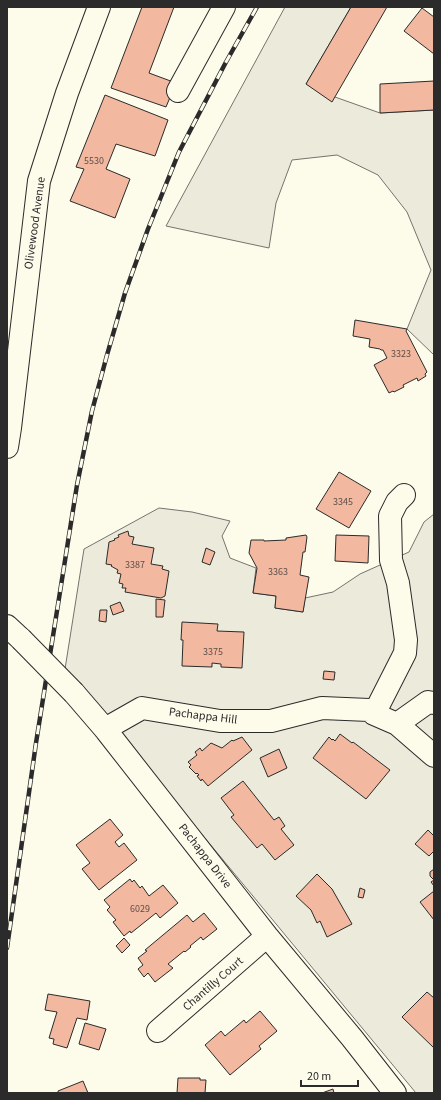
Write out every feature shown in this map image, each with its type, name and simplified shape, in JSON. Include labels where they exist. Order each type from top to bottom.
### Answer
[{"type":"street","name":"Olivewood Avenue","points":[[7,447],[39,182],[67,93],[99,7]]},
{"type":"street","points":[[178,91],[224,7]]},
{"type":"street","points":[[374,714],[405,653],[406,640],[398,583],[391,560],[390,524],[390,516],[397,502],[404,495]]},
{"type":"street","name":"Pachappa Drive","points":[[14,632],[74,693],[105,729],[267,936],[352,1038],[395,1093]]},
{"type":"street","points":[[397,724],[428,702],[434,703]]},
{"type":"street","name":"Pachappa Hill","points":[[105,729],[142,708],[220,721],[271,721],[322,708],[369,710],[374,714],[397,724],[434,756]]},
{"type":"street","name":"Chantilly Court","points":[[158,1031],[267,936]]},
{"type":"shaded area","points":[[285,7],[351,7],[306,84],[335,97],[380,113],[434,110],[434,355],[407,329],[431,270],[407,212],[378,175],[337,155],[292,160],[276,203],[269,248],[166,226]]},
{"type":"shaded area","points":[[159,508],[192,512],[230,521],[222,536],[230,558],[256,568],[253,593],[276,596],[275,608],[303,612],[305,598],[333,592],[360,574],[409,552],[424,522],[434,514],[434,1093],[416,1093],[65,669],[84,549]]},
{"type":"building","points":[[142,7],[174,7],[149,73],[176,83],[166,107],[111,88]]},
{"type":"building","points":[[351,7],[387,7],[332,102],[306,84]]},
{"type":"building","points":[[422,8],[434,17],[434,54],[404,31]]},
{"type":"building","points":[[434,81],[434,110],[380,113],[380,84]]},
{"type":"building","points":[[105,95],[168,120],[155,156],[116,144],[106,169],[130,179],[115,218],[70,201],[84,169],[76,167]]},
{"type":"building","points":[[355,320],[407,329],[406,331],[427,372],[425,374],[426,376],[418,381],[417,378],[403,385],[404,387],[389,393],[374,365],[387,358],[383,350],[369,347],[370,339],[353,336]]},
{"type":"building","points":[[339,472],[371,491],[349,528],[316,509]]},
{"type":"building","points":[[128,531],[129,536],[134,537],[132,544],[154,548],[151,564],[163,566],[162,569],[169,571],[165,596],[161,598],[125,592],[126,588],[122,588],[123,584],[119,583],[121,574],[117,573],[118,570],[111,566],[112,565],[106,564],[109,542],[119,537],[118,535]]},
{"type":"building","points":[[306,535],[305,552],[303,552],[300,575],[309,577],[303,612],[275,608],[276,596],[253,593],[257,568],[249,553],[251,540],[286,540],[286,538]]},
{"type":"building","points":[[336,535],[369,536],[368,563],[335,561]]},
{"type":"building","points":[[206,548],[215,552],[210,565],[202,562]]},
{"type":"building","points":[[156,599],[165,600],[163,617],[156,617]]},
{"type":"building","points":[[120,602],[124,611],[113,615],[110,606]]},
{"type":"building","points":[[100,610],[107,610],[106,622],[99,621]]},
{"type":"building","points":[[182,622],[218,624],[217,631],[244,632],[242,668],[221,667],[221,664],[212,663],[212,667],[182,666]]},
{"type":"building","points":[[324,671],[335,672],[334,680],[323,679]]},
{"type":"building","points":[[340,734],[390,770],[366,799],[313,758],[329,737],[335,741]]},
{"type":"building","points":[[242,737],[252,750],[208,786],[202,779],[201,781],[197,776],[199,775],[197,773],[196,774],[189,767],[191,765],[188,762],[197,755],[195,752],[200,748],[202,751],[211,743],[222,748],[232,740],[233,741]]},
{"type":"building","points":[[279,749],[287,768],[268,777],[260,758]]},
{"type":"building","points":[[243,781],[274,820],[279,817],[285,826],[281,829],[294,845],[275,860],[262,844],[257,848],[231,817],[234,815],[221,798]]},
{"type":"building","points":[[110,819],[123,835],[115,842],[119,847],[124,843],[137,860],[99,890],[82,869],[90,863],[76,845]]},
{"type":"building","points":[[428,830],[434,836],[434,851],[429,856],[415,844]]},
{"type":"building","points":[[434,869],[434,880],[430,876],[430,872]]},
{"type":"building","points":[[317,874],[332,889],[352,924],[327,937],[320,921],[317,923],[311,910],[296,896]]},
{"type":"building","points":[[130,879],[132,882],[134,880],[140,888],[142,886],[149,896],[163,885],[178,903],[160,918],[156,913],[131,933],[130,931],[124,936],[113,922],[116,920],[107,910],[110,907],[104,900]]},
{"type":"building","points":[[360,888],[365,890],[363,898],[358,897]]},
{"type":"building","points":[[434,891],[434,920],[420,902]]},
{"type":"building","points":[[204,913],[217,929],[203,940],[201,937],[185,952],[184,951],[168,964],[173,968],[155,982],[148,973],[144,977],[138,969],[143,965],[138,958],[147,951],[145,950],[187,915],[193,922]]},
{"type":"building","points":[[124,938],[130,945],[122,953],[116,946]]},
{"type":"building","points":[[427,992],[434,998],[434,1048],[402,1017]]},
{"type":"building","points":[[48,994],[90,1001],[87,1020],[77,1018],[67,1048],[53,1044],[54,1039],[49,1038],[57,1012],[45,1010]]},
{"type":"building","points":[[260,1011],[277,1031],[259,1046],[261,1049],[230,1075],[205,1045],[221,1031],[225,1036],[244,1020],[246,1023]]},
{"type":"building","points":[[85,1023],[106,1029],[99,1050],[79,1044]]},
{"type":"building","points":[[178,1078],[200,1078],[200,1080],[206,1080],[205,1093],[177,1093]]},
{"type":"building","points":[[83,1081],[88,1093],[58,1093],[58,1091]]},
{"type":"building","points":[[333,1089],[334,1093],[322,1093]]},
{"type":"railway","points":[[7,948],[36,743],[77,485],[92,411],[125,293],[148,229],[179,152],[226,62],[257,7]]}]
